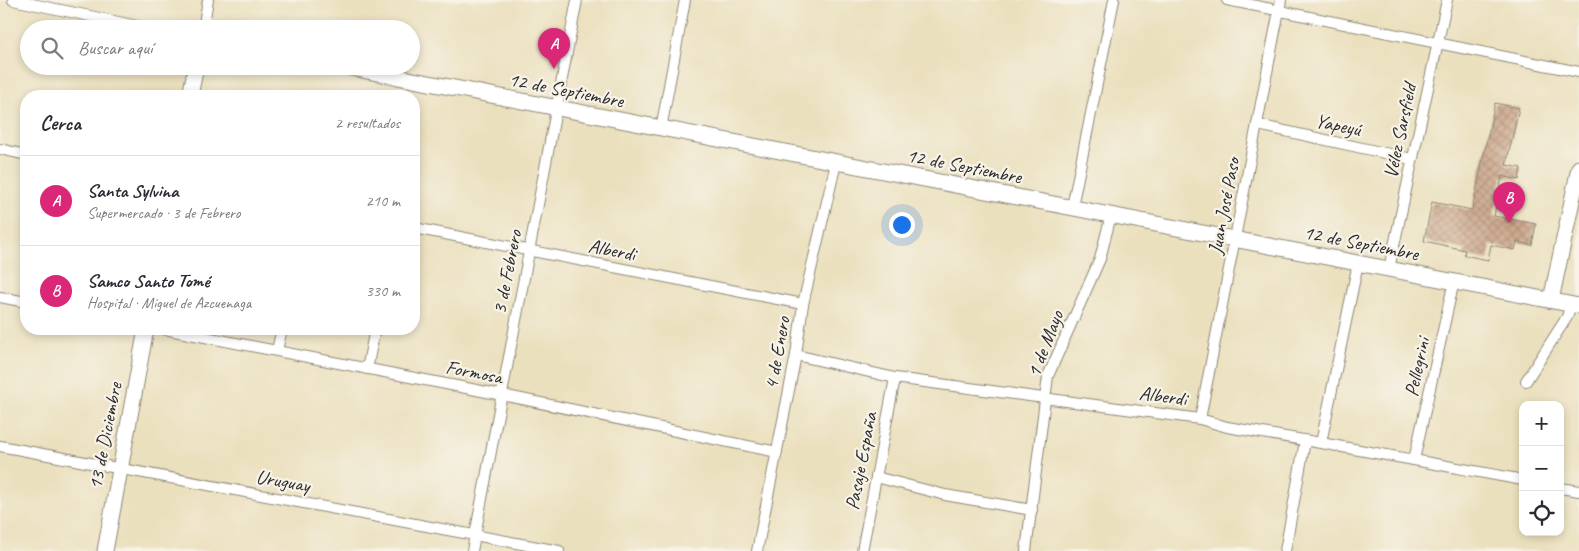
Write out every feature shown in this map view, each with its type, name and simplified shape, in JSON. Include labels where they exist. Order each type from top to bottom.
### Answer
[{"type":"street","points":[[13,0],[109,20]]},
{"type":"street","points":[[205,20],[208,0]]},
{"type":"street","name":"3 de Febrero","points":[[472,551],[577,0]]},
{"type":"street","points":[[661,129],[685,0]]},
{"type":"street","points":[[1072,207],[1114,0]]},
{"type":"street","points":[[1227,0],[1579,72]]},
{"type":"street","name":"Juan José Paso","points":[[1200,419],[1281,0]]},
{"type":"street","name":"Vélez Sarsfield","points":[[1389,269],[1447,0]]},
{"type":"street","points":[[191,90],[194,75]]},
{"type":"street","name":"12 de Septiembre","points":[[386,75],[1575,305]]},
{"type":"street","name":"Yapeyú","points":[[1258,125],[1412,159]]},
{"type":"street","points":[[0,150],[20,154]]},
{"type":"street","name":"4 de Enero","points":[[757,551],[796,355],[803,304],[836,163]]},
{"type":"street","points":[[1551,300],[1579,168]]},
{"type":"street","name":"1 de Mayo","points":[[1026,551],[1048,376],[1100,259],[1111,215]]},
{"type":"street","name":"Alberdi","points":[[420,229],[803,304]]},
{"type":"street","points":[[1321,443],[1358,263]]},
{"type":"street","name":"Pellegrini","points":[[1414,460],[1454,281]]},
{"type":"street","points":[[0,297],[20,301]]},
{"type":"street","points":[[1526,381],[1575,305]]},
{"type":"street","name":"13 de Diciembre","points":[[105,551],[145,335]]},
{"type":"street","name":"Formosa","points":[[196,335],[502,395],[777,452]]},
{"type":"street","points":[[277,350],[281,335]]},
{"type":"street","points":[[368,369],[375,335]]},
{"type":"street","name":"Alberdi","points":[[796,355],[895,378],[1200,419],[1226,427],[1519,479]]},
{"type":"street","name":"Pasaje España","points":[[862,551],[895,378]]},
{"type":"street","points":[[1285,551],[1305,440]]},
{"type":"street","name":"Uruguay","points":[[0,446],[559,551]]},
{"type":"street","points":[[876,477],[945,495],[1032,510]]},
{"type":"street","points":[[1564,488],[1579,490]]},
{"type":"building","points":[[1495,103],[1519,108],[1506,165],[1521,168],[1519,180],[1502,176],[1494,216],[1536,224],[1532,245],[1517,242],[1515,250],[1491,245],[1488,260],[1464,255],[1465,250],[1424,241],[1432,202],[1472,210]]},
{"type":"place","name":"Santa Sylvina","points":[[554,69]]},
{"type":"place","name":"Samco Santo Tomé","points":[[1509,223]]}]
